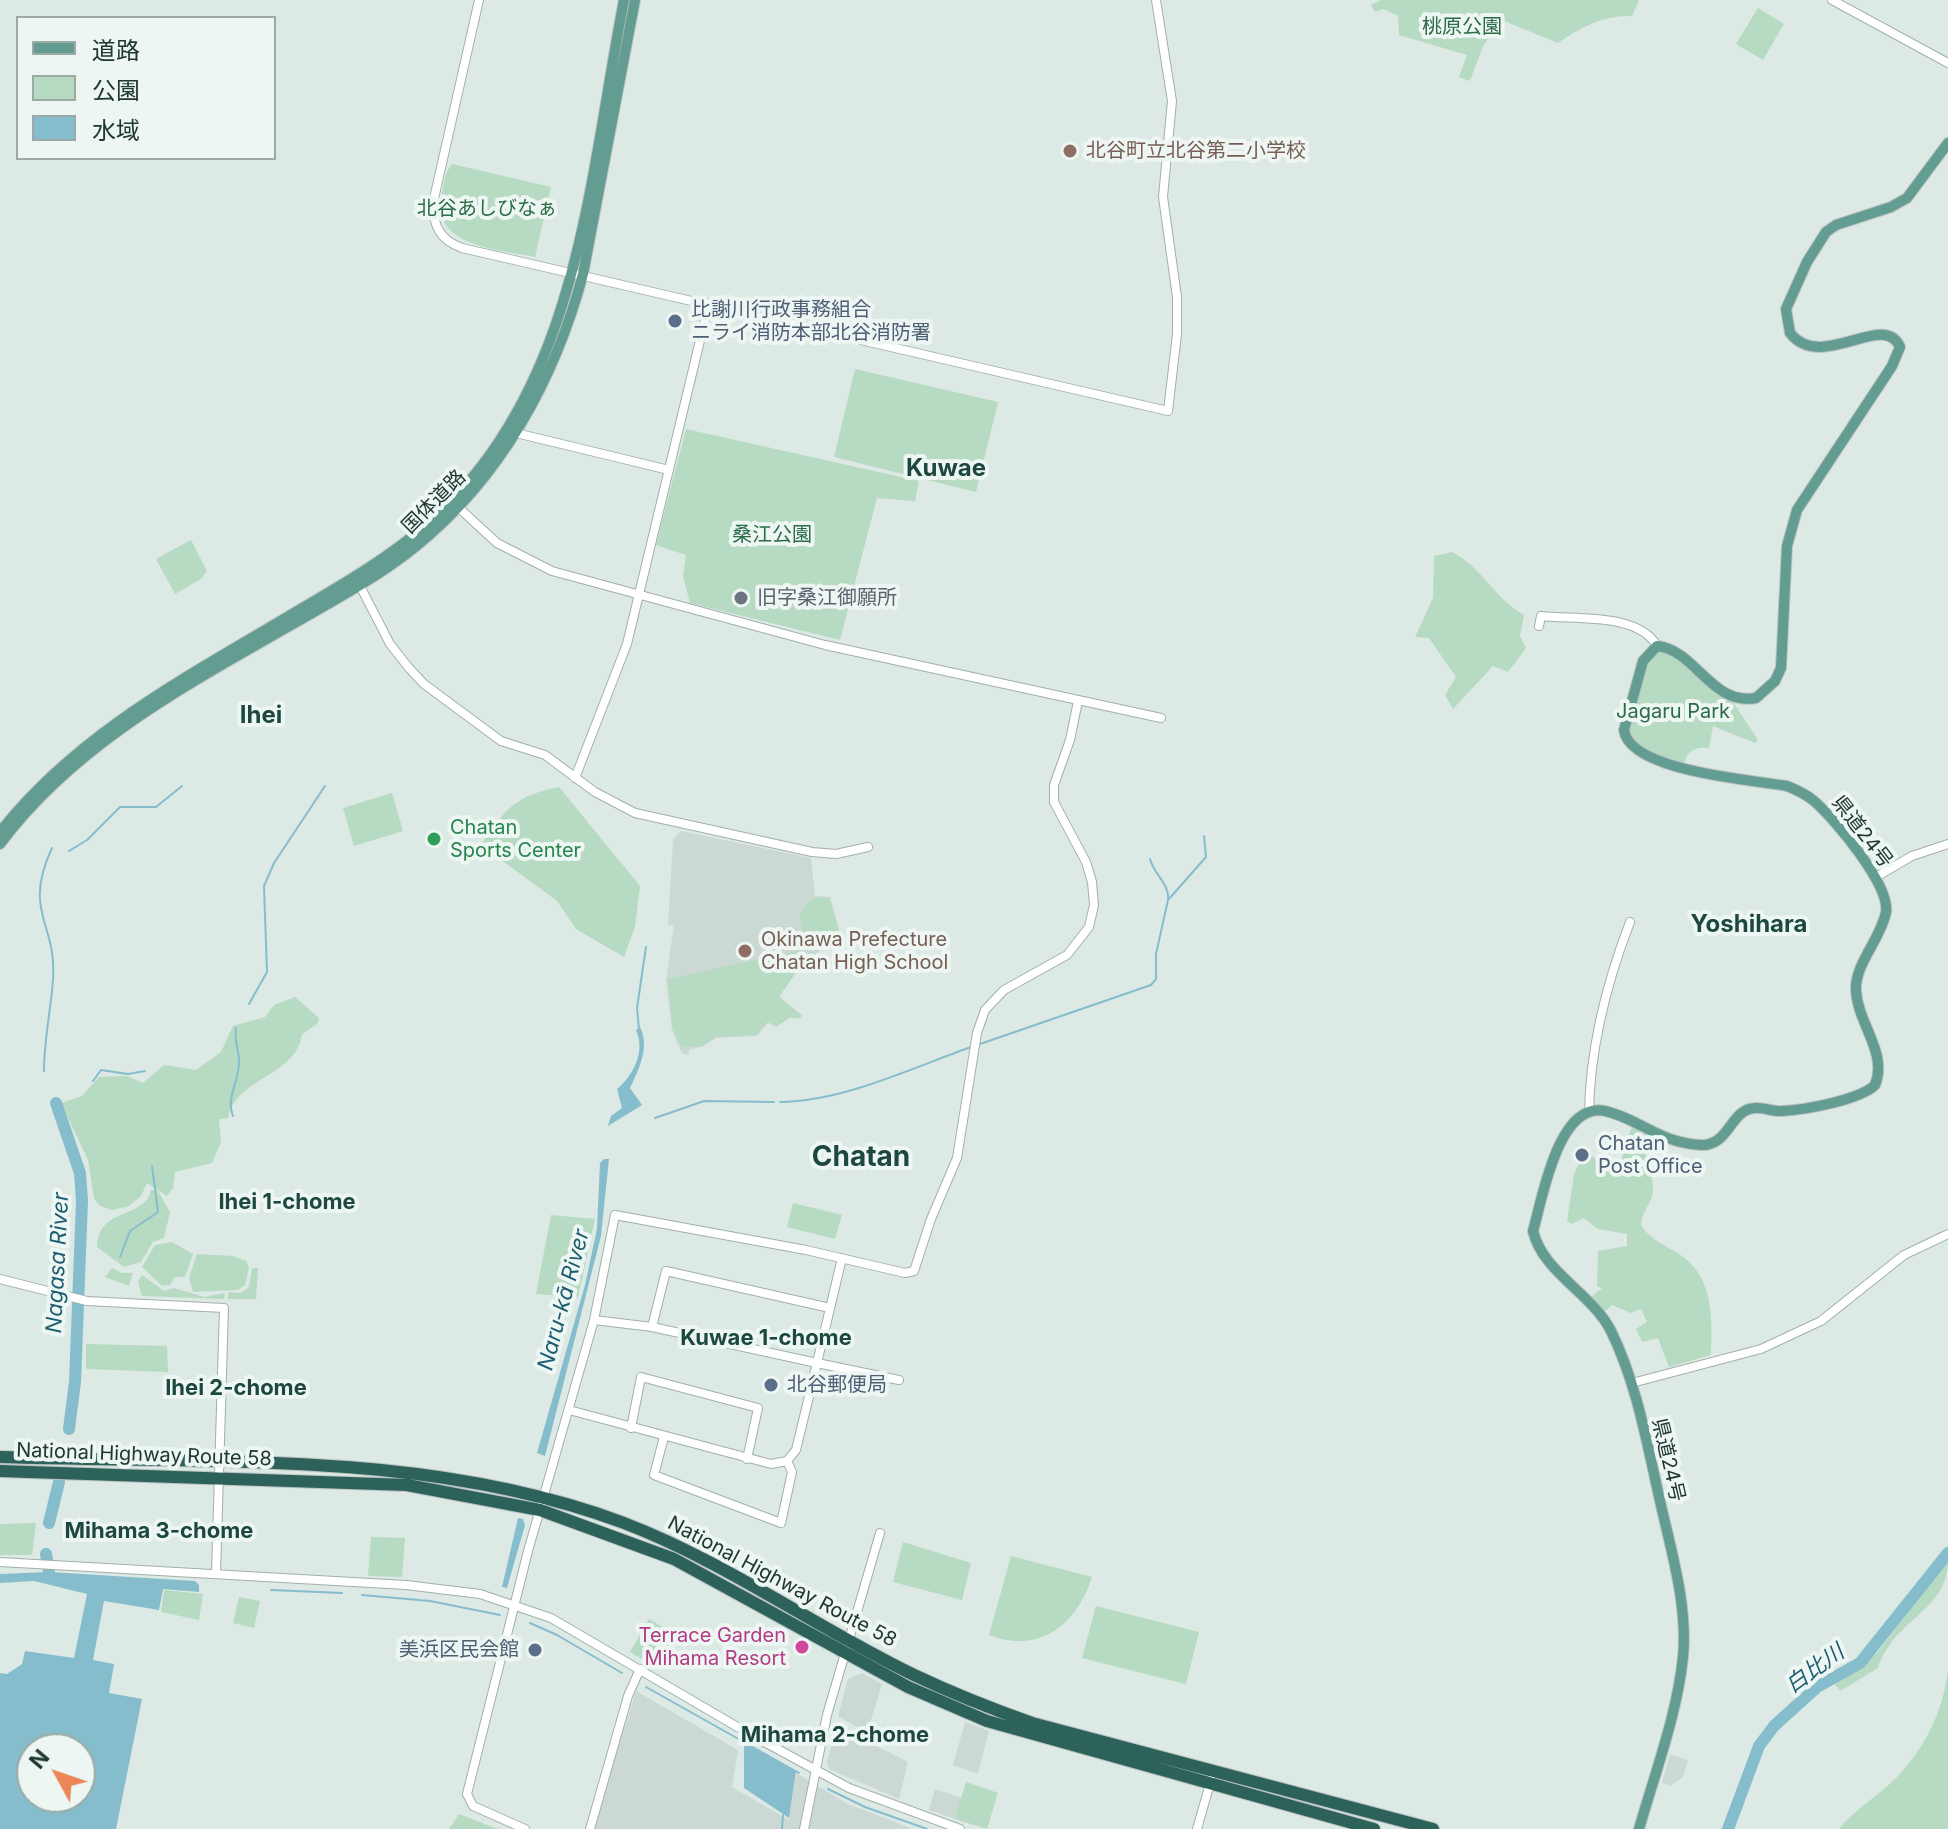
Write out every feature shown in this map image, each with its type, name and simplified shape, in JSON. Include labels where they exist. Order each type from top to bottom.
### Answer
[{"type":"highway","name":"National Highway Route 58","points":[[0,1457],[407,1485],[542,1504],[680,1546],[847,1645],[908,1687],[987,1721],[1374,1829]]},
{"type":"highway","name":"National Highway Route 58","points":[[0,1471],[221,1470]]},
{"type":"highway","name":"National Highway Route 58","points":[[847,1645],[993,1709],[1433,1829]]},
{"type":"main road","name":"国体道路","points":[[0,844],[58,779],[98,745],[202,676],[357,581],[427,525],[469,482],[508,431],[545,361],[577,272],[624,0]]},
{"type":"main road","name":"国体道路","points":[[0,832],[39,788],[110,725],[415,548],[459,508],[516,433],[552,365],[577,272],[635,0]]},
{"type":"main road","points":[[1657,646],[1672,650],[1733,698],[1756,698],[1775,681],[1781,668],[1787,546],[1797,510],[1888,373],[1900,347],[1898,341],[1884,334],[1825,348],[1807,347],[1790,333],[1786,309],[1807,262],[1826,232],[1836,225],[1891,207],[1907,198],[1948,143]]},
{"type":"main road","name":"県道24号","points":[[1639,1829],[1681,1672],[1684,1646],[1674,1570],[1632,1383],[1610,1329],[1587,1298],[1543,1255],[1533,1231],[1562,1136],[1571,1123],[1589,1113],[1605,1111],[1660,1138],[1701,1145],[1720,1140],[1740,1113],[1747,1109],[1781,1111],[1869,1091],[1879,1074],[1878,1065],[1856,989],[1886,910],[1883,889],[1876,877],[1816,802],[1803,792],[1787,786],[1672,766],[1636,752],[1624,730],[1643,661],[1657,646]]},
{"type":"street","points":[[479,0],[433,203],[436,227],[444,238],[462,248],[577,272],[1168,411],[1177,334],[1177,297],[1163,197],[1172,84],[1156,0]]},
{"type":"street","points":[[1832,0],[1948,63]]},
{"type":"street","points":[[575,778],[623,657],[709,303]]},
{"type":"street","points":[[516,433],[669,470]]},
{"type":"street","points":[[459,508],[488,536],[518,557],[552,571],[825,645],[1161,718]]},
{"type":"street","points":[[357,581],[390,644],[424,684],[501,741],[545,755],[604,798],[648,817],[820,853],[836,854],[868,847]]},
{"type":"street","points":[[1539,626],[1541,616],[1622,623],[1652,638],[1657,646]]},
{"type":"street","points":[[525,1829],[473,1806],[467,1794],[542,1504],[594,1320],[615,1215],[905,1273],[914,1271],[931,1219],[955,1167],[980,1021],[994,998],[1067,955],[1089,927],[1094,905],[1092,882],[1086,862],[1054,802],[1054,785],[1070,740],[1078,701]]},
{"type":"street","points":[[1876,877],[1912,856],[1948,844]]},
{"type":"street","points":[[1589,1113],[1589,1082],[1597,1039],[1615,961],[1630,922]]},
{"type":"street","points":[[1632,1383],[1761,1349],[1821,1321],[1904,1255],[1948,1234]]},
{"type":"street","points":[[569,1410],[764,1464],[787,1461],[796,1450],[842,1258]]},
{"type":"street","points":[[652,1327],[666,1271],[830,1308]]},
{"type":"street","points":[[0,1279],[87,1301],[224,1308],[216,1573]]},
{"type":"street","points":[[594,1320],[652,1327],[899,1380]]},
{"type":"street","points":[[631,1428],[641,1377],[758,1408],[747,1459]]},
{"type":"street","points":[[664,1437],[654,1475],[781,1523],[792,1472],[787,1461]]},
{"type":"street","points":[[804,1829],[814,1769],[880,1533]]},
{"type":"street","points":[[0,1562],[216,1573],[480,1594],[551,1618],[814,1769],[866,1795],[960,1829]]},
{"type":"street","points":[[590,1829],[628,1696],[640,1669]]},
{"type":"street","points":[[1197,1829],[1213,1771]]},
{"type":"shaded area","name":"Okinawa Prefecture Chatan High School","points":[[681,831],[811,858],[815,896],[830,897],[841,935],[799,966],[782,989],[780,997],[802,1015],[801,1019],[790,1018],[776,1027],[768,1023],[757,1036],[716,1038],[702,1047],[690,1049],[688,1055],[682,1053],[672,1030],[666,980],[674,925],[668,925],[673,839]]},
{"type":"shaded area","points":[[862,1673],[882,1684],[867,1733],[838,1716],[848,1679]]},
{"type":"shaded area","points":[[636,1691],[738,1750],[732,1787],[789,1820],[796,1773],[848,1804],[913,1829],[592,1829]]},
{"type":"shaded area","points":[[965,1722],[989,1731],[978,1774],[953,1765]]},
{"type":"shaded area","points":[[837,1726],[908,1762],[899,1799],[829,1769],[827,1761]]},
{"type":"shaded area","points":[[1670,1754],[1688,1760],[1683,1777],[1670,1786],[1662,1783]]},
{"type":"shaded area","points":[[935,1789],[962,1798],[955,1819],[929,1810]]},
{"type":"green space","name":"桃原公園","points":[[1381,0],[1639,0],[1632,16],[1593,23],[1558,43],[1502,20],[1483,46],[1470,81],[1459,77],[1467,55],[1399,35],[1398,16],[1383,9],[1375,12],[1371,5]]},
{"type":"green space","points":[[1758,8],[1784,24],[1763,60],[1736,44]]},
{"type":"green space","name":"北谷あしびなぁ","points":[[452,164],[551,187],[535,257],[470,242],[446,225],[441,211],[442,193],[446,174]]},
{"type":"green space","points":[[855,369],[998,402],[976,492],[834,457]]},
{"type":"green space","name":"桑江公園","points":[[686,429],[919,481],[915,501],[877,498],[840,640],[690,603],[683,576],[686,555],[656,545]]},
{"type":"green space","points":[[191,540],[207,571],[201,579],[175,594],[156,559]]},
{"type":"green space","points":[[1452,552],[1463,558],[1505,601],[1524,615],[1520,636],[1526,648],[1508,672],[1493,666],[1453,709],[1445,695],[1456,677],[1429,638],[1415,637],[1433,598],[1434,556]]},
{"type":"green space","name":"Jagaru Park","points":[[1665,647],[1729,696],[1758,740],[1755,743],[1713,726],[1709,748],[1691,751],[1683,768],[1672,766],[1625,737],[1643,661]]},
{"type":"green space","points":[[559,787],[640,886],[635,927],[624,957],[576,929],[557,901],[481,845],[513,806],[532,795]]},
{"type":"green space","points":[[392,793],[403,831],[354,846],[343,808]]},
{"type":"green space","points":[[813,898],[829,898],[840,935],[834,941],[805,944],[800,914]]},
{"type":"green space","points":[[802,950],[804,961],[779,997],[801,1015],[800,1018],[791,1017],[777,1026],[767,1022],[756,1035],[715,1037],[701,1047],[682,1047],[673,1029],[668,979]]},
{"type":"green space","points":[[295,997],[319,1018],[317,1024],[302,1034],[298,1048],[290,1059],[242,1094],[228,1118],[219,1119],[221,1142],[212,1163],[175,1172],[173,1188],[167,1196],[147,1183],[141,1196],[129,1206],[112,1210],[100,1206],[94,1198],[88,1160],[61,1103],[82,1096],[99,1077],[127,1076],[143,1083],[164,1065],[196,1070],[221,1052],[233,1026],[265,1017],[274,1005]]},
{"type":"green space","points":[[1633,1125],[1648,1132],[1645,1147],[1652,1181],[1652,1194],[1641,1226],[1692,1265],[1706,1288],[1709,1301],[1711,1355],[1669,1367],[1658,1338],[1642,1342],[1636,1329],[1647,1322],[1641,1309],[1631,1313],[1612,1305],[1601,1315],[1589,1299],[1602,1288],[1597,1286],[1598,1251],[1627,1246],[1627,1234],[1598,1229],[1583,1218],[1572,1224],[1567,1221],[1574,1174],[1581,1160],[1586,1162],[1590,1156],[1622,1168],[1623,1148]]},
{"type":"green space","points":[[151,1190],[158,1191],[170,1212],[164,1238],[153,1242],[141,1262],[124,1267],[97,1247],[100,1234],[113,1219],[147,1200]]},
{"type":"green space","points":[[793,1203],[842,1215],[835,1239],[787,1227]]},
{"type":"green space","points":[[551,1215],[595,1219],[578,1297],[536,1294]]},
{"type":"green space","points":[[172,1242],[193,1254],[185,1277],[175,1277],[170,1285],[162,1286],[142,1267],[155,1245]]},
{"type":"green space","points":[[197,1254],[233,1256],[246,1261],[249,1268],[245,1285],[238,1290],[193,1292],[189,1278]]},
{"type":"green space","points":[[112,1268],[122,1273],[133,1273],[129,1286],[105,1277]]},
{"type":"green space","points":[[252,1268],[258,1268],[256,1299],[228,1299],[228,1292],[241,1293],[249,1287]]},
{"type":"green space","points":[[142,1275],[164,1291],[174,1288],[204,1297],[225,1293],[224,1299],[142,1296],[138,1282]]},
{"type":"green space","points":[[86,1344],[167,1346],[168,1372],[86,1369]]},
{"type":"green space","points":[[36,1523],[32,1555],[0,1555],[0,1524]]},
{"type":"green space","points":[[371,1537],[405,1538],[402,1577],[368,1576]]},
{"type":"green space","points":[[903,1542],[971,1563],[962,1600],[893,1582]]},
{"type":"green space","points":[[1011,1556],[1092,1577],[1077,1609],[1054,1631],[1040,1638],[1007,1640],[989,1635]]},
{"type":"green space","points":[[1948,1560],[1946,1578],[1939,1592],[1896,1637],[1878,1668],[1840,1691],[1835,1684],[1877,1653]]},
{"type":"green space","points":[[164,1590],[203,1594],[199,1620],[161,1612]]},
{"type":"green space","points":[[239,1597],[260,1601],[254,1628],[233,1623]]},
{"type":"green space","points":[[1096,1606],[1199,1632],[1186,1684],[1082,1658]]},
{"type":"green space","points":[[649,1619],[678,1636],[659,1669],[630,1652]]},
{"type":"green space","points":[[1948,1669],[1948,1829],[1839,1829],[1895,1779],[1915,1755],[1937,1714]]},
{"type":"green space","points":[[966,1782],[998,1793],[987,1829],[955,1819]]},
{"type":"green space","points":[[459,1814],[498,1829],[449,1829]]},
{"type":"water","points":[[640,1027],[644,1050],[630,1088],[642,1105],[608,1126],[611,1116],[622,1108],[617,1089],[628,1077],[639,1054],[636,1030]]},
{"type":"water","points":[[609,1159],[601,1236],[545,1456],[537,1453],[585,1285],[597,1229],[600,1163]]},
{"type":"water","points":[[518,1518],[523,1519],[525,1525],[507,1588],[502,1587]]},
{"type":"water","points":[[49,1572],[195,1581],[199,1585],[199,1592],[163,1589],[159,1610],[104,1601],[93,1660],[114,1664],[109,1693],[142,1699],[116,1829],[0,1829],[0,1673],[7,1674],[22,1664],[25,1651],[74,1658],[87,1594],[34,1581],[0,1583],[0,1574]]},
{"type":"water","points":[[744,1743],[796,1771],[789,1818],[744,1788]]},
{"type":"waterway","name":"Nagasa River","points":[[69,851],[87,840],[120,807],[156,807],[182,786]]},
{"type":"waterway","points":[[249,1004],[267,972],[264,886],[274,863],[325,786]]},
{"type":"waterway","points":[[980,1044],[1151,985],[1156,979],[1156,954],[1168,900],[1206,857],[1204,836]]},
{"type":"waterway","name":"Nagasa River","points":[[44,1071],[53,960],[40,903],[40,888],[52,848]]},
{"type":"waterway","points":[[1150,859],[1167,889],[1168,900]]},
{"type":"waterway","name":"Naru-kā River","points":[[639,1029],[637,1008],[646,947]]},
{"type":"waterway","points":[[233,1116],[231,1102],[239,1066],[236,1028]]},
{"type":"waterway","points":[[780,1102],[852,1090],[971,1047]]},
{"type":"waterway","points":[[93,1081],[101,1070],[128,1074],[145,1071]]},
{"type":"waterway","points":[[655,1118],[704,1101],[774,1102]]},
{"type":"waterway","name":"Nagasa River","points":[[56,1103],[80,1173],[82,1201],[75,1382],[69,1429]]},
{"type":"waterway","points":[[120,1257],[130,1231],[158,1212],[152,1166]]},
{"type":"waterway","name":"Nagasa River","points":[[49,1523],[59,1482]]},
{"type":"waterway","name":"白比川","points":[[1728,1829],[1759,1746],[1774,1726],[1817,1687],[1860,1663],[1948,1553]]},
{"type":"waterway","name":"Nagasa River","points":[[46,1554],[49,1572]]},
{"type":"waterway","points":[[271,1590],[342,1593]]},
{"type":"waterway","points":[[362,1595],[430,1601],[500,1615]]},
{"type":"waterway","points":[[530,1623],[622,1673]]},
{"type":"waterway","points":[[646,1687],[799,1773]]},
{"type":"waterway","points":[[828,1789],[865,1807],[927,1829]]},
{"type":"waterway","points":[[782,1829],[783,1815]]},
{"type":"place","name":"北谷町立北谷第二小学校","points":[[1070,151]]},
{"type":"place","name":"比謝川行政事務組合 ニライ消防本部北谷消防署","points":[[675,321]]},
{"type":"place","name":"旧字桑江御願所","points":[[741,598]]},
{"type":"place","name":"Chatan Sports Center","points":[[434,839]]},
{"type":"place","name":"Okinawa Prefecture Chatan High School","points":[[745,951]]},
{"type":"place","name":"Chatan Post Office","points":[[1582,1155]]},
{"type":"place","name":"北谷郵便局","points":[[771,1385]]},
{"type":"place","name":"Terrace Garden Mihama Resort","points":[[802,1647]]},
{"type":"place","name":"美浜区民会館","points":[[535,1650]]},
{"type":"district","name":"Kuwae","points":[[946,469]]},
{"type":"district","name":"Ihei","points":[[261,716]]},
{"type":"district","name":"Yoshihara","points":[[1749,925]]},
{"type":"district","name":"Chatan","points":[[861,1158]]},
{"type":"district","name":"Ihei 1-chome","points":[[287,1202]]},
{"type":"district","name":"Kuwae 1-chome","points":[[766,1338]]},
{"type":"district","name":"Ihei 2-chome","points":[[236,1388]]},
{"type":"district","name":"Mihama 3-chome","points":[[159,1531]]},
{"type":"district","name":"Mihama 2-chome","points":[[835,1735]]}]
